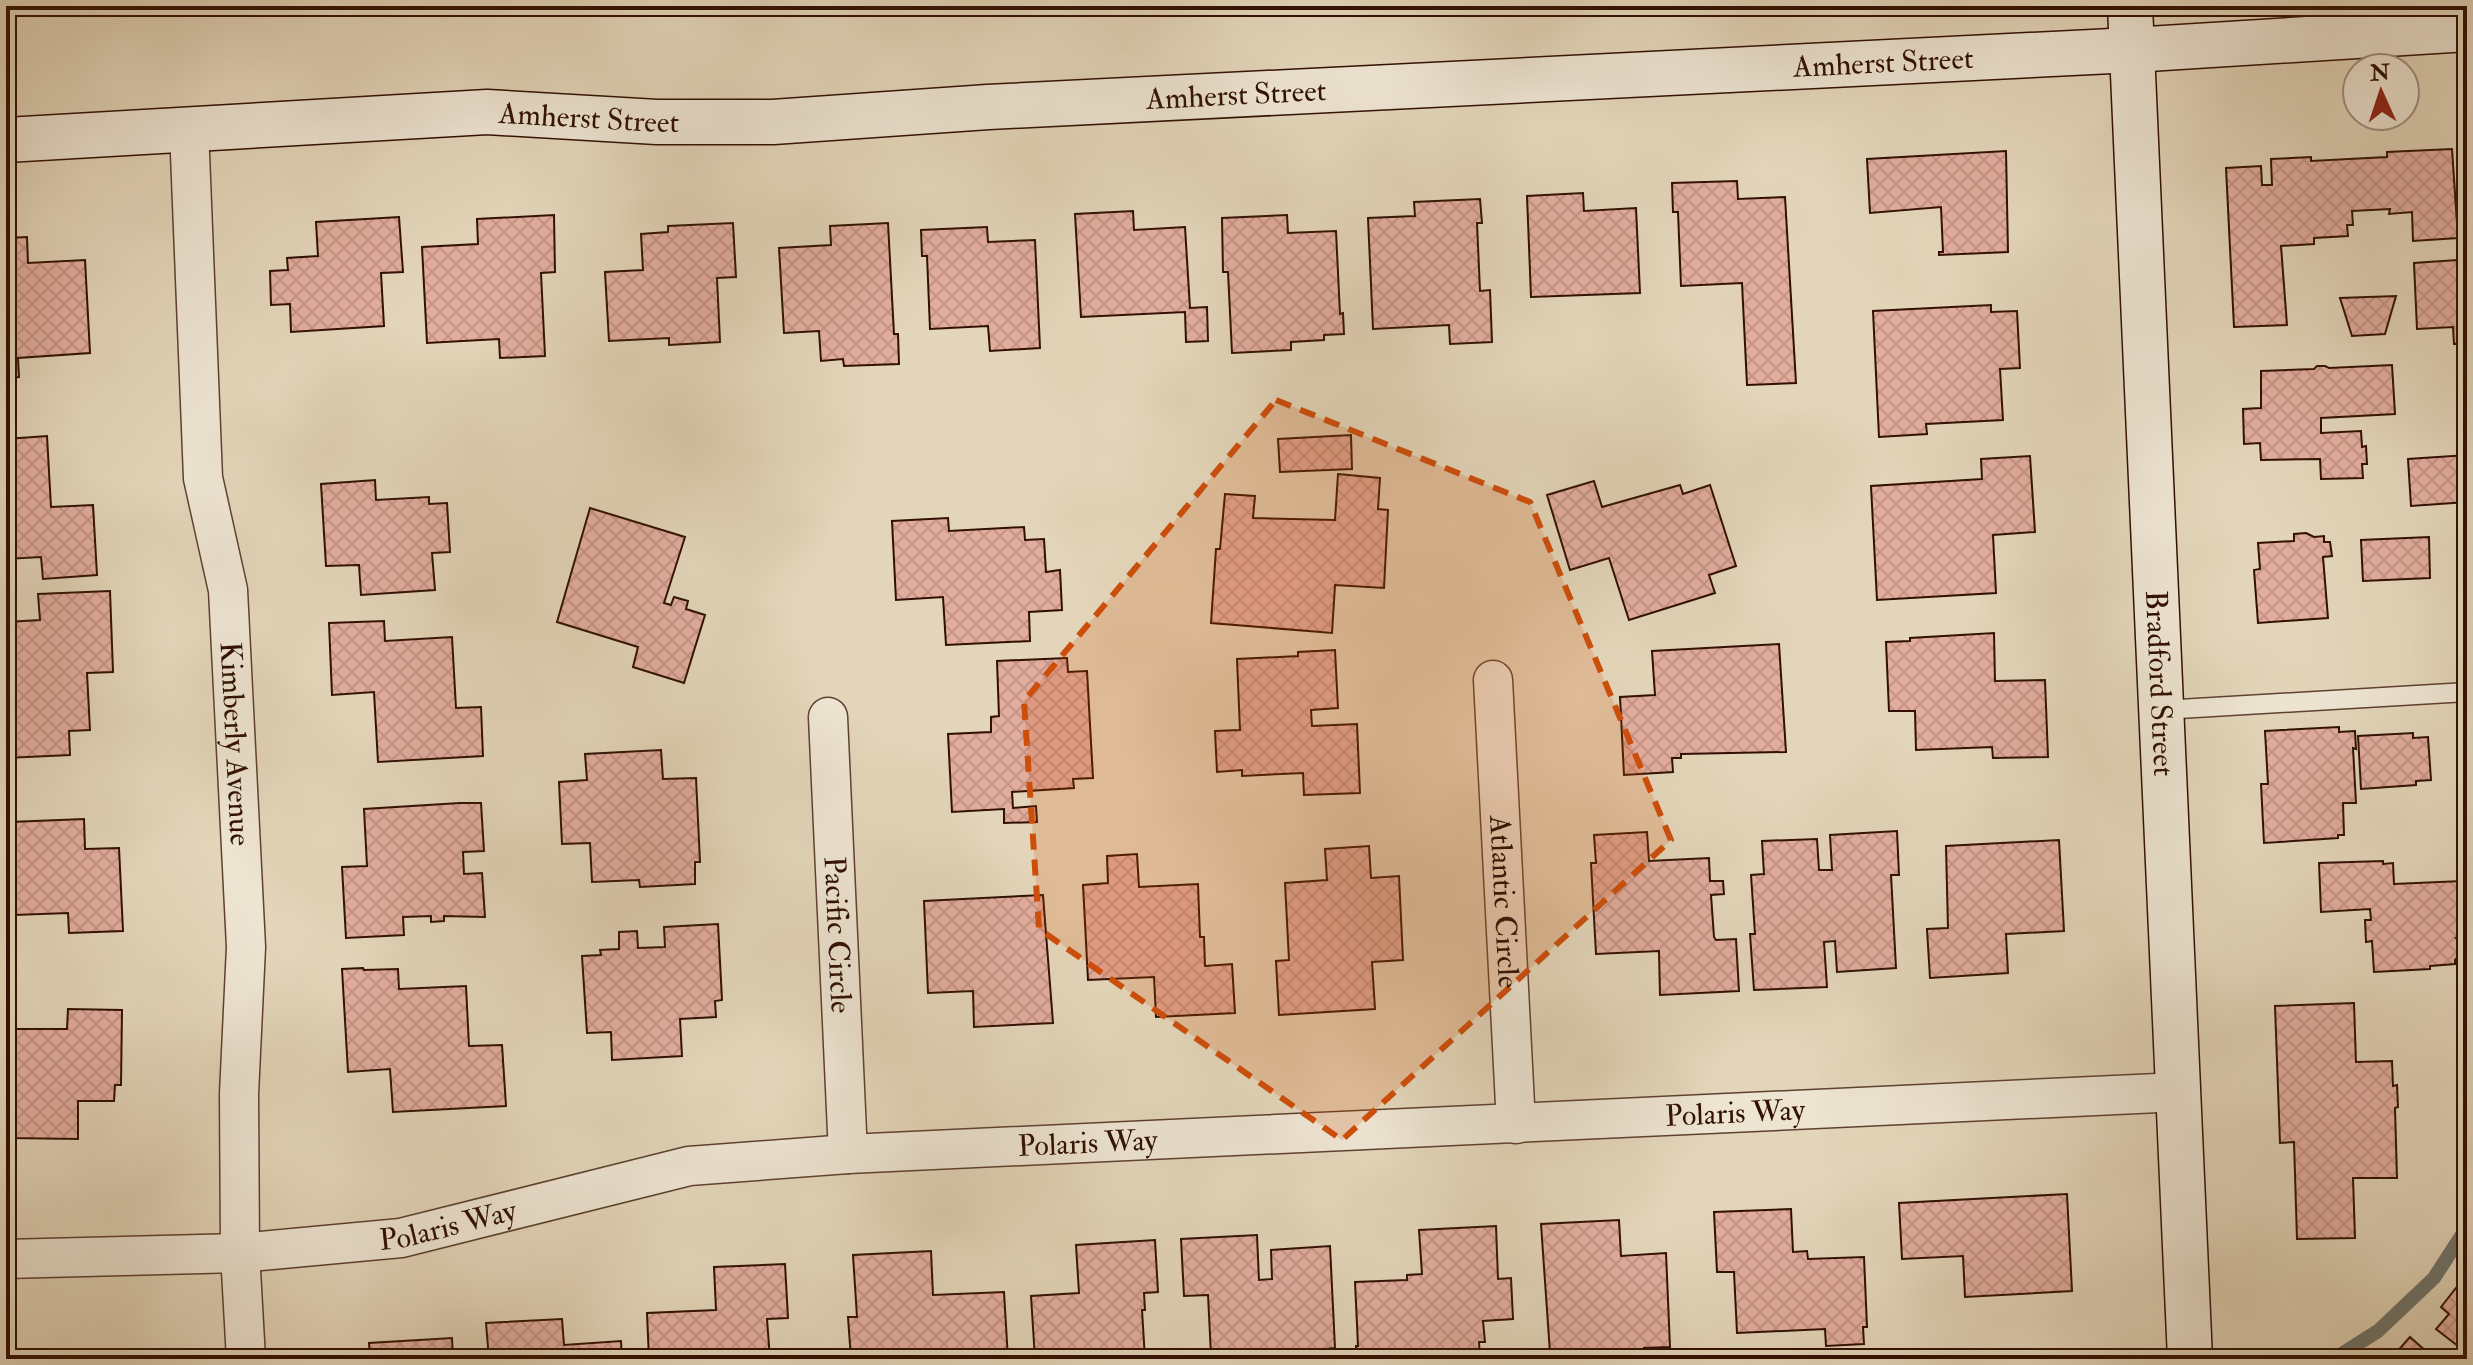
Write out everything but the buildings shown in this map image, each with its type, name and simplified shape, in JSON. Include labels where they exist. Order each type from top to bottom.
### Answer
[{"type":"street","name":"Bradford Street","points":[[2130,6],[2190,1359]]},
{"type":"street","name":"Amherst Street","points":[[6,140],[487,112],[657,122],[773,122],[988,107],[2132,50],[2467,29]]},
{"type":"street","name":"Kimberly Avenue","points":[[189,129],[203,478],[228,590],[246,947],[239,1094],[240,1253],[246,1359]]},
{"type":"street","name":"Atlantic Circle","points":[[1493,680],[1516,1124]]},
{"type":"street","name":"Pacific Circle","points":[[828,717],[848,1154]]},
{"type":"street","name":"Polaris Way","points":[[6,1259],[240,1253],[401,1238],[689,1166],[848,1154],[2180,1092]]},
{"type":"lane","points":[[2162,710],[2467,692]]},
{"type":"highlighted area","points":[[1276,400],[1530,502],[1671,840],[1342,1140],[1039,929],[1024,701]]},
{"type":"waterway","points":[[2334,1359],[2378,1331],[2434,1278],[2467,1227]]}]
